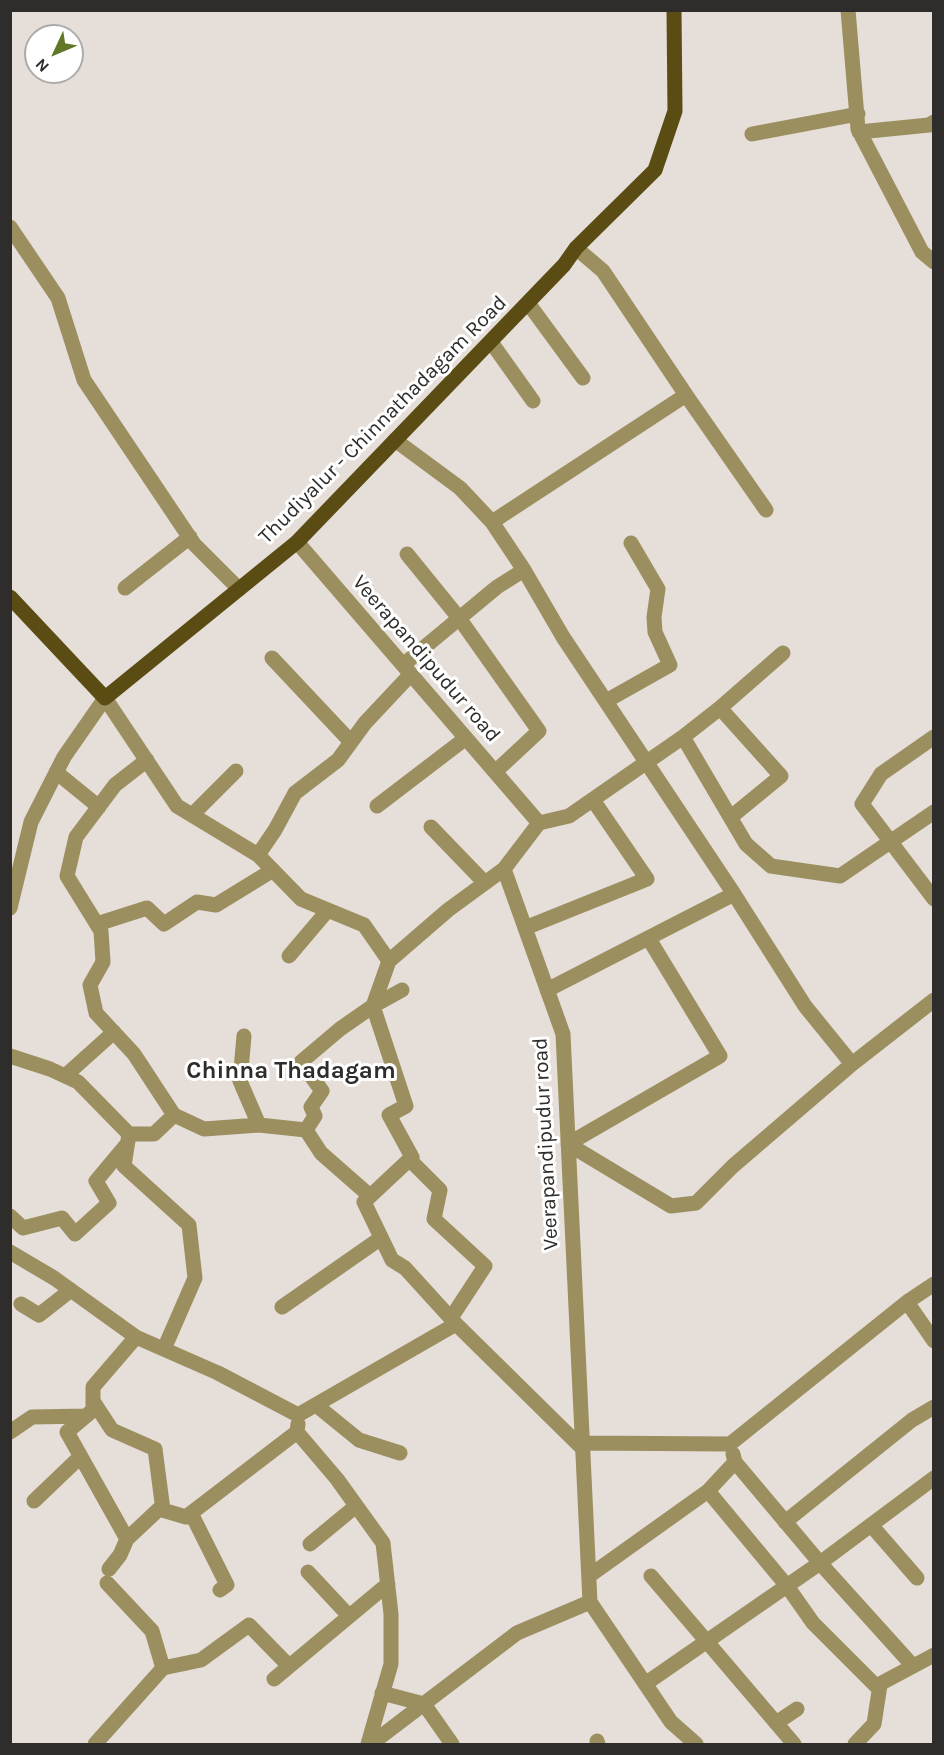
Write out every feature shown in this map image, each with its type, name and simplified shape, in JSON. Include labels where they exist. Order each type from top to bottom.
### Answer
[{"type":"main road","name":"Thudiyalur - Chinnathadagam Road","points":[[105,698],[297,542],[564,266],[576,248],[655,170],[675,111],[674,10]]},
{"type":"main road","points":[[10,597],[105,698]]},
{"type":"street","points":[[848,10],[859,132],[922,252],[933,262]]},
{"type":"street","points":[[752,134],[858,114]]},
{"type":"street","points":[[859,132],[929,126],[933,122]]},
{"type":"street","points":[[10,227],[58,298],[84,380],[190,537],[239,589]]},
{"type":"street","points":[[576,248],[603,271],[766,510]]},
{"type":"street","points":[[528,303],[583,378]]},
{"type":"street","points":[[491,342],[532,401]]},
{"type":"street","points":[[492,522],[686,395]]},
{"type":"street","points":[[396,440],[460,488],[492,522],[524,570],[563,637],[734,894],[805,1006],[852,1064]]},
{"type":"street","points":[[125,588],[190,537]]},
{"type":"street","name":"Veerapandipudur road","points":[[297,542],[539,824]]},
{"type":"street","points":[[606,701],[670,665],[655,632],[654,617],[658,589],[631,543]]},
{"type":"street","points":[[407,554],[459,618],[539,731],[495,772]]},
{"type":"street","points":[[258,855],[295,793],[338,760],[407,670],[459,618],[497,587],[524,570]]},
{"type":"street","points":[[783,653],[683,737],[569,816],[539,824],[504,869],[448,910],[389,961],[373,1006],[406,1106],[388,1115],[412,1156],[364,1202],[392,1260],[405,1268],[454,1321],[582,1446],[729,1444],[907,1302],[933,1284]]},
{"type":"street","points":[[272,658],[351,742]]},
{"type":"street","points":[[10,908],[32,822],[64,757],[105,698],[177,806],[258,855],[302,899],[364,926],[389,961]]},
{"type":"street","points":[[720,708],[781,776],[731,817]]},
{"type":"street","points":[[683,737],[746,844],[771,866],[840,876],[933,812]]},
{"type":"street","points":[[933,737],[881,774],[862,804],[933,899]]},
{"type":"street","points":[[377,806],[466,738]]},
{"type":"street","points":[[147,760],[115,786],[76,837],[67,876],[101,931],[103,962],[90,985],[96,1013],[135,1054],[174,1115],[204,1129],[259,1125],[306,1130]]},
{"type":"street","points":[[192,814],[236,771]]},
{"type":"street","points":[[56,772],[99,807]]},
{"type":"street","points":[[525,928],[647,879],[593,800]]},
{"type":"street","points":[[431,827],[485,883]]},
{"type":"street","name":"Veerapandipudur road","points":[[504,869],[563,1034],[590,1602]]},
{"type":"street","points":[[97,924],[147,908],[164,924],[197,902],[216,905],[273,870]]},
{"type":"street","points":[[547,990],[734,894]]},
{"type":"street","points":[[289,956],[328,910]]},
{"type":"street","points":[[650,939],[720,1056],[568,1144],[671,1206],[696,1203],[733,1166],[852,1064],[933,1000]]},
{"type":"street","points":[[306,1130],[315,1116],[310,1107],[322,1091],[301,1062],[340,1029],[373,1006],[402,990]]},
{"type":"street","points":[[65,1076],[114,1032]]},
{"type":"street","points":[[244,1036],[240,1081],[259,1125]]},
{"type":"street","points":[[10,1056],[78,1082],[128,1139]]},
{"type":"street","points":[[10,1216],[23,1228],[62,1218],[75,1234],[109,1203],[96,1181],[128,1139],[153,1134],[174,1115]]},
{"type":"street","points":[[306,1130],[321,1153],[370,1196]]},
{"type":"street","points":[[128,1139],[123,1166],[189,1225],[195,1278],[164,1349]]},
{"type":"street","points":[[298,1415],[454,1321],[485,1266],[434,1219],[440,1190],[409,1160]]},
{"type":"street","points":[[282,1307],[381,1238]]},
{"type":"street","points":[[10,1252],[71,1290],[136,1337],[218,1373],[298,1415]]},
{"type":"street","points":[[21,1304],[39,1315],[71,1290]]},
{"type":"street","points":[[907,1302],[933,1341]]},
{"type":"street","points":[[127,1539],[67,1432],[93,1410],[93,1388],[136,1337]]},
{"type":"street","points":[[93,1401],[112,1430],[154,1449],[164,1510]]},
{"type":"street","points":[[316,1405],[359,1440],[400,1453]]},
{"type":"street","points":[[785,1522],[912,1420],[933,1407]]},
{"type":"street","points":[[298,1415],[297,1432],[337,1479],[383,1543],[391,1614],[391,1664],[369,1744]]},
{"type":"street","points":[[10,1432],[32,1417],[85,1416]]},
{"type":"street","points":[[162,1668],[152,1631],[108,1576],[127,1539],[159,1509],[186,1517],[191,1514],[297,1432]]},
{"type":"street","points":[[729,1444],[735,1462],[820,1563],[913,1666]]},
{"type":"street","points":[[34,1501],[80,1456]]},
{"type":"street","points":[[589,1576],[708,1491],[735,1462]]},
{"type":"street","points":[[645,1684],[820,1563],[933,1480]]},
{"type":"street","points":[[708,1491],[787,1586],[813,1623],[876,1686],[933,1654]]},
{"type":"street","points":[[310,1544],[356,1506]]},
{"type":"street","points":[[191,1514],[227,1585],[220,1590]]},
{"type":"street","points":[[871,1525],[917,1578]]},
{"type":"street","points":[[308,1572],[349,1616]]},
{"type":"street","points":[[651,1576],[794,1744]]},
{"type":"street","points":[[274,1678],[387,1584]]},
{"type":"street","points":[[369,1744],[517,1632],[590,1602],[671,1722],[696,1744]]},
{"type":"street","points":[[95,1744],[162,1668],[201,1660],[249,1625],[289,1666]]},
{"type":"street","points":[[855,1744],[874,1724],[880,1684]]},
{"type":"street","points":[[382,1693],[424,1704],[452,1744]]},
{"type":"street","points":[[776,1723],[797,1709]]},
{"type":"district","name":"Chinna Thadagam","points":[[291,1071]]}]
